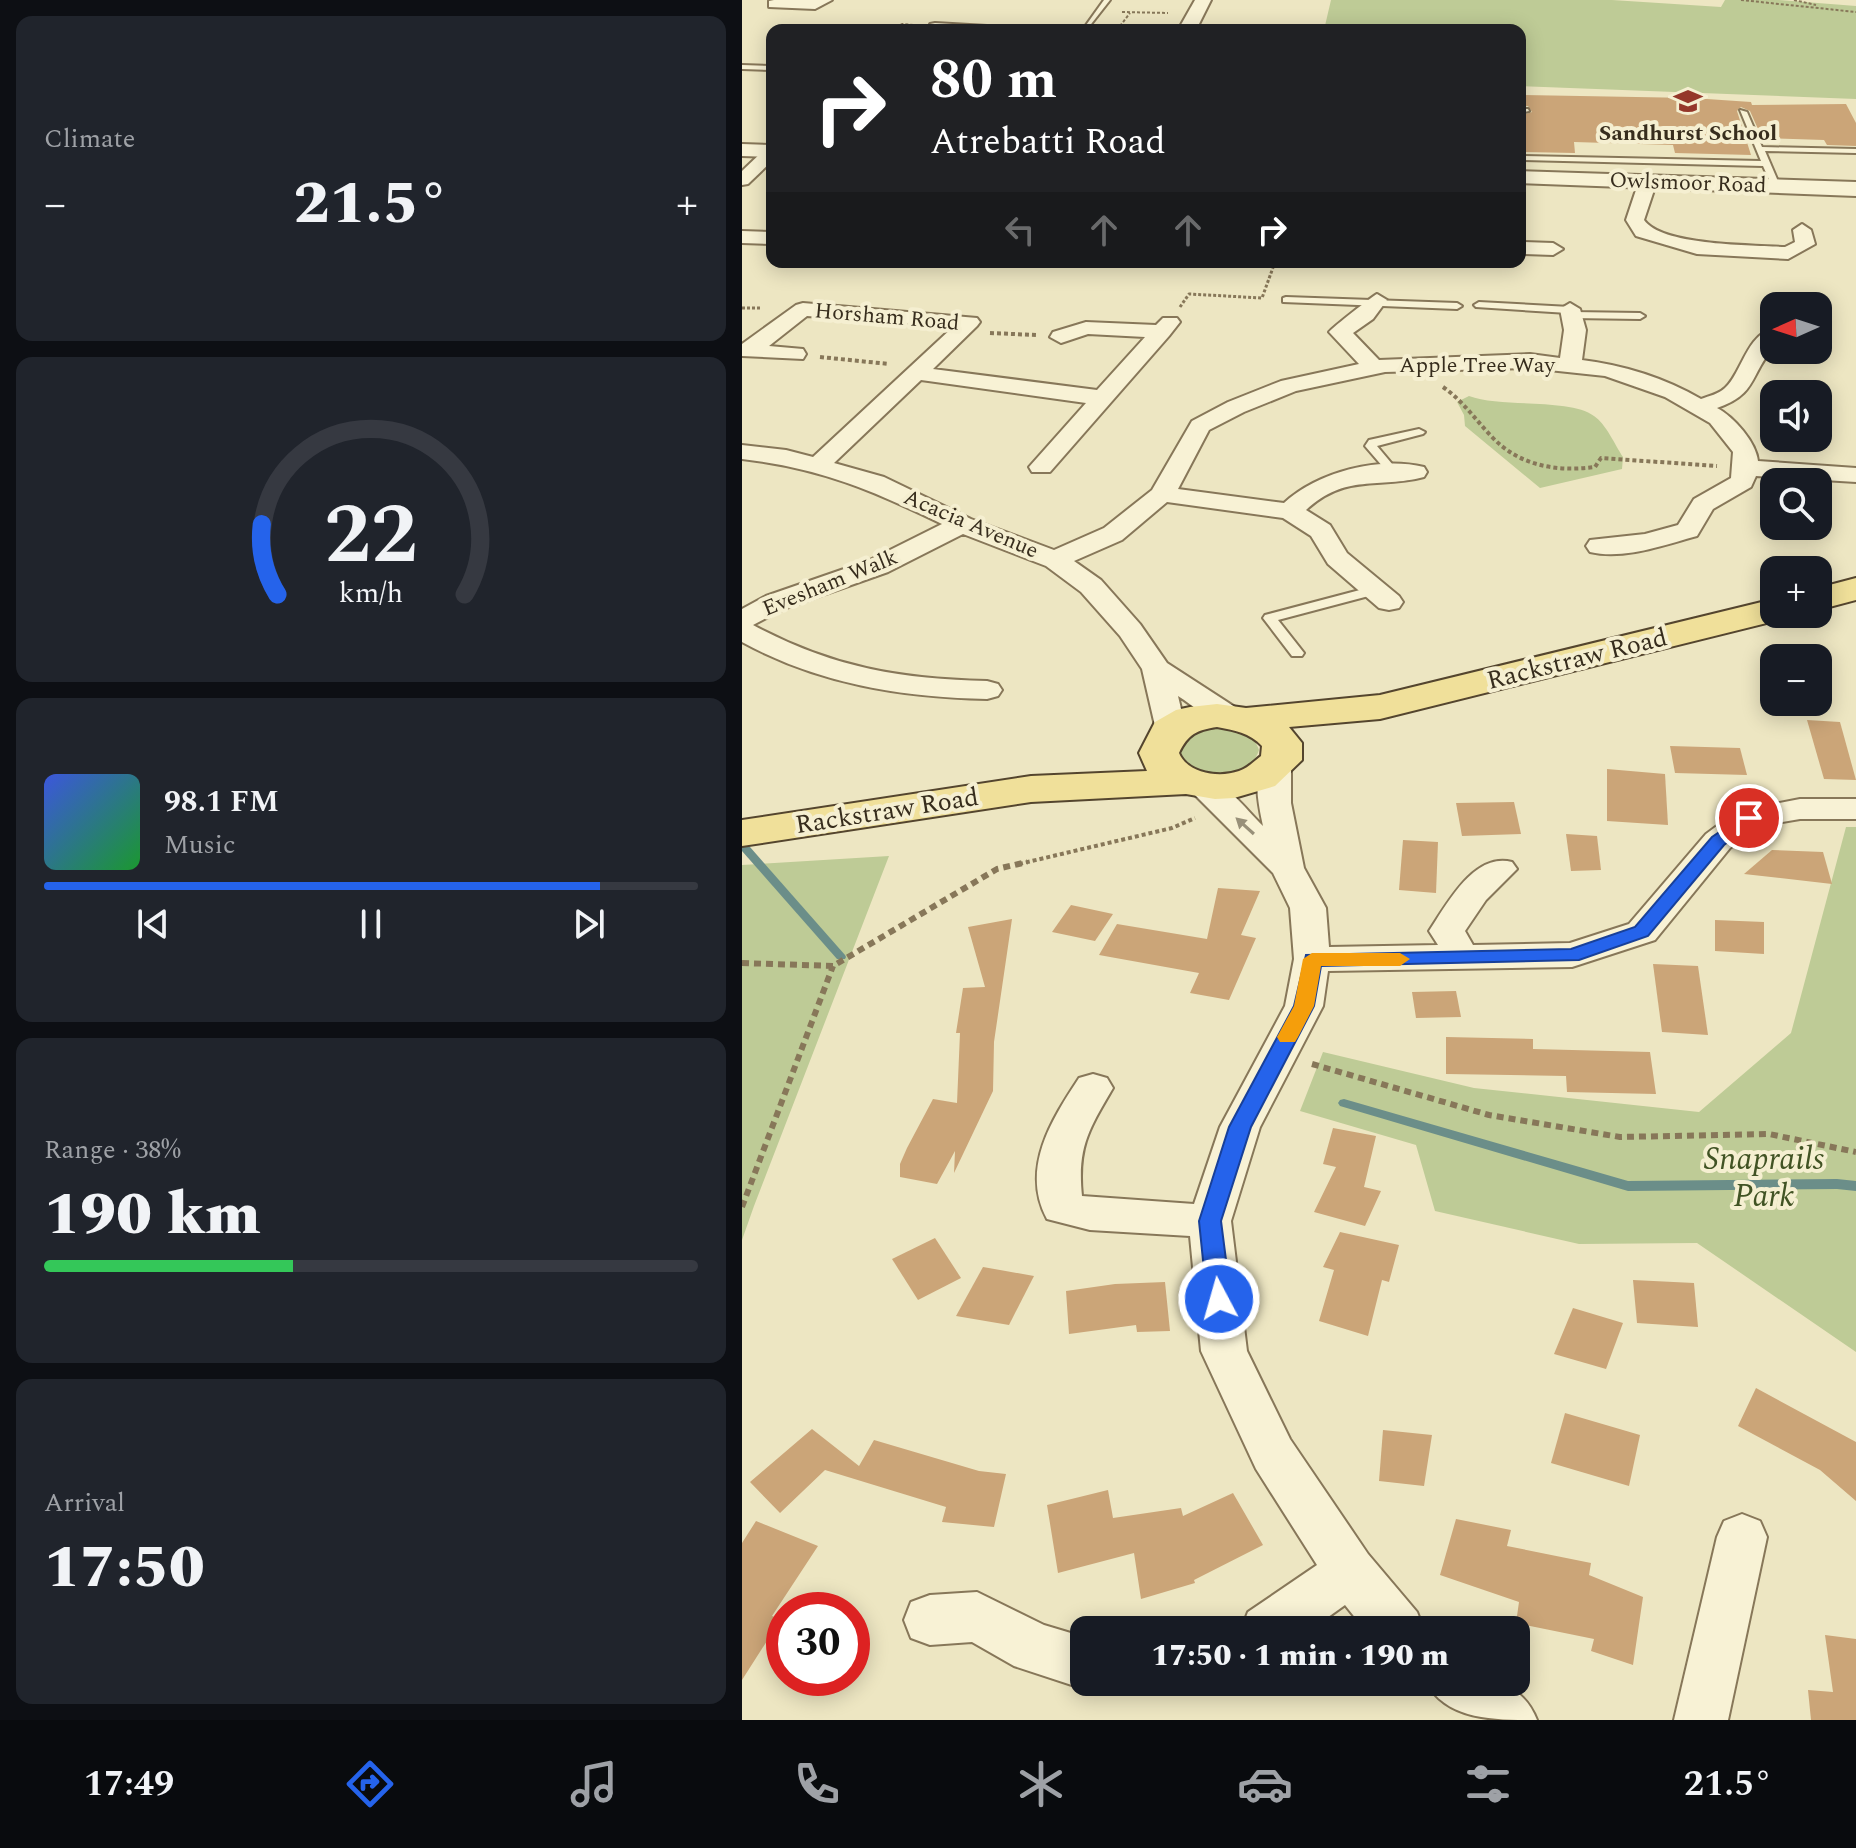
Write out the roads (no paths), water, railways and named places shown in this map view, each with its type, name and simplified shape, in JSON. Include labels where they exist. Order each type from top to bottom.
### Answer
[{"type":"main road","points":[[1832,595],[1856,589]]},
{"type":"main road","name":"Rackstraw Road","points":[[1238,717],[1380,707],[1760,613]]},
{"type":"main road","name":"Rackstraw Road","points":[[1278,761],[1380,707]]},
{"type":"main road","points":[[1238,717],[1266,726],[1278,737],[1278,761],[1262,776],[1204,791],[1164,766],[1159,753],[1166,735],[1196,719],[1238,717]]},
{"type":"main road","name":"Rackstraw Road","points":[[1031,789],[1097,767],[1166,735]]},
{"type":"main road","name":"Rackstraw Road","points":[[742,833],[1031,789],[1204,791]]},
{"type":"street","points":[[774,4],[815,5],[825,0]]},
{"type":"street","points":[[742,150],[766,151]]},
{"type":"street","points":[[742,180],[766,157]]},
{"type":"street","name":"Owlsmoor Road","points":[[1526,177],[1856,189]]},
{"type":"street","points":[[1648,181],[1649,192],[1638,208],[1635,220],[1643,232],[1671,241],[1697,248],[1788,253],[1805,244],[1802,230]]},
{"type":"street","points":[[742,237],[766,238]]},
{"type":"street","points":[[1526,248],[1553,249]]},
{"type":"street","points":[[1374,367],[1340,332],[1357,323],[1376,302]]},
{"type":"street","name":"Horsham Road","points":[[745,351],[803,309],[970,322],[818,465]]},
{"type":"street","points":[[1570,365],[1575,344],[1571,311]]},
{"type":"street","points":[[1041,467],[1166,327],[1086,328],[1061,337]]},
{"type":"street","points":[[1698,407],[1731,396],[1744,380],[1750,361],[1760,350]]},
{"type":"street","name":"Horsham Road","points":[[745,351],[795,354]]},
{"type":"street","name":"Apple Tree Way","points":[[1055,560],[1113,534],[1162,494],[1200,426],[1236,407],[1289,386],[1374,367],[1530,361],[1608,370],[1673,392],[1718,418],[1745,451],[1746,468]]},
{"type":"street","points":[[919,370],[1102,398]]},
{"type":"street","name":"Acacia Avenue","points":[[742,452],[786,457],[875,482],[962,524],[1055,560],[1091,586],[1130,630],[1157,669],[1238,717]]},
{"type":"street","points":[[1599,546],[1647,542],[1688,530],[1703,504],[1742,482],[1746,468],[1856,475]]},
{"type":"street","points":[[1290,511],[1310,490],[1334,480],[1404,472]]},
{"type":"street","points":[[1162,494],[1290,511],[1321,531],[1337,558],[1382,596]]},
{"type":"street","name":"Evesham Walk","points":[[742,620],[776,602],[879,566],[962,524]]},
{"type":"street","points":[[742,631],[780,653],[823,670],[872,682],[934,690],[987,690]]},
{"type":"street","name":"Acacia Avenue","points":[[1157,669],[1166,735]]},
{"type":"street","points":[[1278,761],[1275,803],[1287,868],[1308,908],[1312,959],[1304,1006],[1240,1127],[1210,1221],[1224,1351],[1273,1454],[1350,1571],[1387,1616]]},
{"type":"street","points":[[1204,791],[1287,868]]},
{"type":"street","points":[[1312,959],[1572,955],[1642,932],[1718,841],[1749,818],[1800,809],[1856,809]]},
{"type":"street","points":[[1464,959],[1447,931],[1474,892],[1500,869]]},
{"type":"street","points":[[1093,1088],[1063,1135],[1057,1159],[1062,1207],[1090,1214],[1210,1221]]},
{"type":"street","points":[[1701,1720],[1742,1537]]},
{"type":"street","points":[[1287,1616],[1350,1571]]},
{"type":"street","points":[[930,1620],[977,1617],[1033,1648],[1070,1659]]},
{"type":"street","points":[[1474,1696],[1510,1720]]},
{"type":"lane","points":[[1089,24],[1107,0]]},
{"type":"lane","points":[[742,67],[766,68]]},
{"type":"lane","points":[[1743,112],[1776,186]]},
{"type":"lane","points":[[1758,149],[1856,151]]},
{"type":"lane","points":[[1526,158],[1767,164]]},
{"type":"lane","points":[[1286,300],[1457,306]]},
{"type":"lane","points":[[1479,305],[1640,316]]},
{"type":"lane","points":[[1404,472],[1371,446],[1373,442],[1419,432]]},
{"type":"lane","points":[[1297,653],[1270,618],[1382,596]]},
{"type":"waterway","points":[[746,849],[841,957]]},
{"type":"waterway","points":[[1344,1103],[1628,1186],[1856,1186]]},
{"type":"place","name":"Sandhurst School","points":[[1688,101]]},
{"type":"park label","name":"Snaprails Park","points":[[1764,1178]]}]
